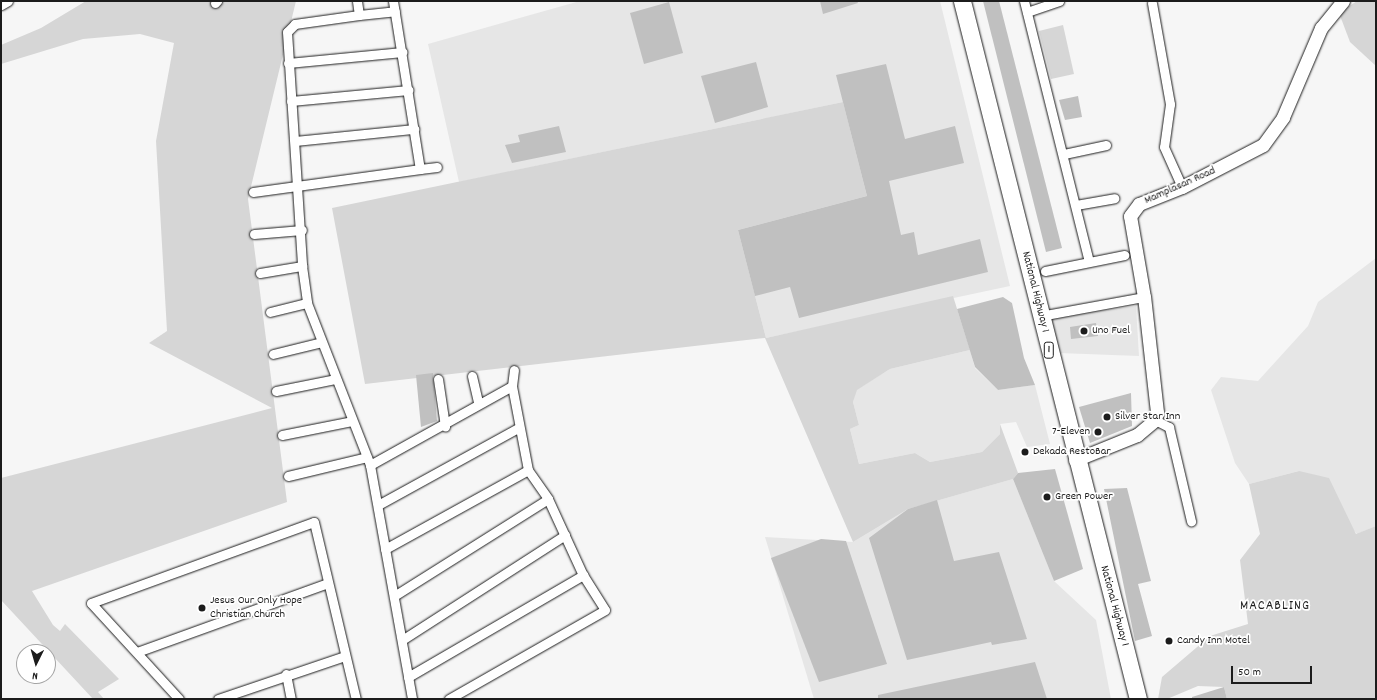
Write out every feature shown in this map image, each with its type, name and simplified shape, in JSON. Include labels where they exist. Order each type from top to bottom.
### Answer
[{"type":"highway","name":"National Highway 1","points":[[962,1],[1076,460],[1138,699]]},
{"type":"street","points":[[1,5],[8,1]]},
{"type":"street","points":[[357,1],[359,15]]},
{"type":"street","points":[[393,1],[420,169]]},
{"type":"street","points":[[1024,1],[1064,154],[1089,261]]},
{"type":"street","points":[[1027,12],[1059,1]]},
{"type":"street","points":[[1152,3],[1170,104],[1164,147],[1182,187]]},
{"type":"street","name":"Mamplasan Road","points":[[1155,420],[1144,297],[1130,216],[1139,204],[1182,187],[1263,145],[1283,117],[1321,28],[1336,3]]},
{"type":"street","points":[[395,11],[295,24],[287,32],[288,63],[302,230],[302,266],[307,303],[335,379],[368,461],[378,505],[412,699]]},
{"type":"street","points":[[288,63],[402,52]]},
{"type":"street","points":[[291,101],[408,90]]},
{"type":"street","points":[[295,141],[414,129]]},
{"type":"street","points":[[1064,154],[1106,145]]},
{"type":"street","points":[[253,192],[437,167]]},
{"type":"street","points":[[1076,205],[1114,198]]},
{"type":"street","points":[[254,234],[302,230]]},
{"type":"street","points":[[1045,271],[1124,255]]},
{"type":"street","points":[[260,273],[302,266]]},
{"type":"street","points":[[1040,316],[1144,297]]},
{"type":"street","points":[[270,312],[307,303]]},
{"type":"street","points":[[273,354],[322,342]]},
{"type":"street","points":[[449,699],[605,610],[583,575],[548,498],[528,470],[518,428],[512,386],[514,370]]},
{"type":"street","points":[[472,376],[478,403]]},
{"type":"street","points":[[276,391],[335,379]]},
{"type":"street","points":[[438,379],[445,426]]},
{"type":"street","points":[[288,476],[368,461],[445,426],[478,403],[512,386]]},
{"type":"street","points":[[1076,460],[1122,443],[1155,420],[1169,427],[1191,521]]},
{"type":"street","points":[[282,435],[352,421]]},
{"type":"street","points":[[378,505],[518,428]]},
{"type":"street","points":[[385,548],[528,470]]},
{"type":"street","points":[[394,596],[548,498]]},
{"type":"street","points":[[179,699],[91,604],[314,522],[356,699]]},
{"type":"street","points":[[402,640],[565,535]]},
{"type":"street","points":[[408,677],[583,575]]},
{"type":"street","points":[[137,652],[328,583]]},
{"type":"street","points":[[218,699],[286,674],[345,656]]},
{"type":"street","points":[[286,674],[291,699]]},
{"type":"shaded area","points":[[86,1],[296,1],[248,199],[287,502],[32,591],[53,625],[60,631],[65,624],[119,679],[98,692],[104,699],[93,699],[56,659],[56,644],[42,644],[1,600],[1,478],[272,408],[149,343],[167,331],[156,141],[174,43],[140,34],[83,39],[1,64],[1,45],[41,28]]},
{"type":"shaded area","points":[[580,1],[940,1],[1010,286],[766,338],[738,230],[867,196],[843,102],[459,182],[428,44]]},
{"type":"shaded area","points":[[1357,1],[1376,1],[1376,66],[1350,42],[1339,13]]},
{"type":"shaded area","points":[[1063,25],[1074,74],[1051,79],[1039,31]]},
{"type":"shaded area","points":[[843,102],[867,196],[738,230],[766,338],[953,296],[970,350],[890,369],[857,390],[853,402],[859,425],[850,429],[859,464],[915,453],[930,462],[982,452],[1000,434],[1000,424],[1018,473],[1013,479],[908,509],[853,542],[765,338],[365,384],[332,208]]},
{"type":"shaded area","points":[[1376,258],[1376,526],[1357,534],[1299,471],[1249,484],[1235,463],[1211,390],[1221,377],[1258,381],[1308,326],[1318,302]]},
{"type":"shaded area","points":[[1136,306],[1139,356],[1059,353],[1051,317]]},
{"type":"shaded area","points":[[970,350],[975,368],[998,390],[1035,385],[1050,444],[1027,447],[1016,422],[1000,424],[1000,434],[982,452],[930,462],[915,453],[859,464],[850,429],[859,425],[853,402],[856,390],[890,369]]},
{"type":"shaded area","points":[[1299,471],[1329,478],[1356,534],[1376,526],[1376,699],[1227,699],[1224,687],[1198,686],[1167,699],[1158,699],[1162,677],[1210,636],[1248,624],[1240,560],[1260,534],[1249,484]]},
{"type":"shaded area","points":[[1013,479],[1054,581],[1096,620],[1111,699],[814,699],[765,537],[853,542],[908,509]]},
{"type":"building","points":[[820,1],[857,1],[858,3],[823,14]]},
{"type":"building","points":[[983,1],[999,1],[1062,248],[1046,252]]},
{"type":"building","points":[[669,2],[683,53],[644,64],[630,13]]},
{"type":"building","points":[[756,62],[768,107],[715,123],[701,76]]},
{"type":"building","points":[[886,64],[905,139],[955,126],[964,163],[889,181],[901,235],[914,232],[918,255],[980,239],[988,272],[799,318],[790,287],[755,296],[738,230],[867,196],[836,75]]},
{"type":"building","points":[[1078,96],[1082,117],[1065,120],[1059,100]]},
{"type":"building","points":[[559,126],[566,152],[512,163],[505,145],[520,142],[518,135]]},
{"type":"building","points":[[1003,297],[1012,303],[1024,358],[1035,385],[998,390],[975,367],[957,309]]},
{"type":"building","name":"Uno Fuel","points":[[1096,323],[1098,336],[1071,339],[1070,327]]},
{"type":"building","points":[[433,373],[437,421],[421,427],[416,375]]},
{"type":"building","name":"Silver Star Inn","points":[[1131,393],[1132,426],[1090,443],[1079,407]]},
{"type":"building","points":[[1055,469],[1083,569],[1054,581],[1013,479],[1018,473]]},
{"type":"building","points":[[1127,488],[1151,581],[1138,584],[1152,636],[1135,641],[1104,489]]},
{"type":"building","points":[[937,500],[954,561],[999,552],[1027,639],[992,645],[991,642],[907,660],[869,538],[908,509]]},
{"type":"building","points":[[821,539],[846,541],[887,664],[819,682],[771,558]]},
{"type":"building","points":[[1035,662],[1047,699],[878,699],[878,695]]},
{"type":"building","points":[[1224,687],[1227,699],[1192,699],[1192,697]]},
{"type":"place","name":"Uno Fuel","points":[[1084,331]]},
{"type":"place","name":"Silver Star Inn","points":[[1107,417]]},
{"type":"place","name":"7-Eleven","points":[[1098,432]]},
{"type":"place","name":"Dekada RestoBar","points":[[1025,452]]},
{"type":"place","name":"Green Power","points":[[1047,497]]},
{"type":"place","name":"Jesus Our Only Hope Christian Church","points":[[202,608]]},
{"type":"place","name":"Candy Inn Motel","points":[[1169,641]]},
{"type":"district","name":"MACABLING","points":[[1275,606]]}]
